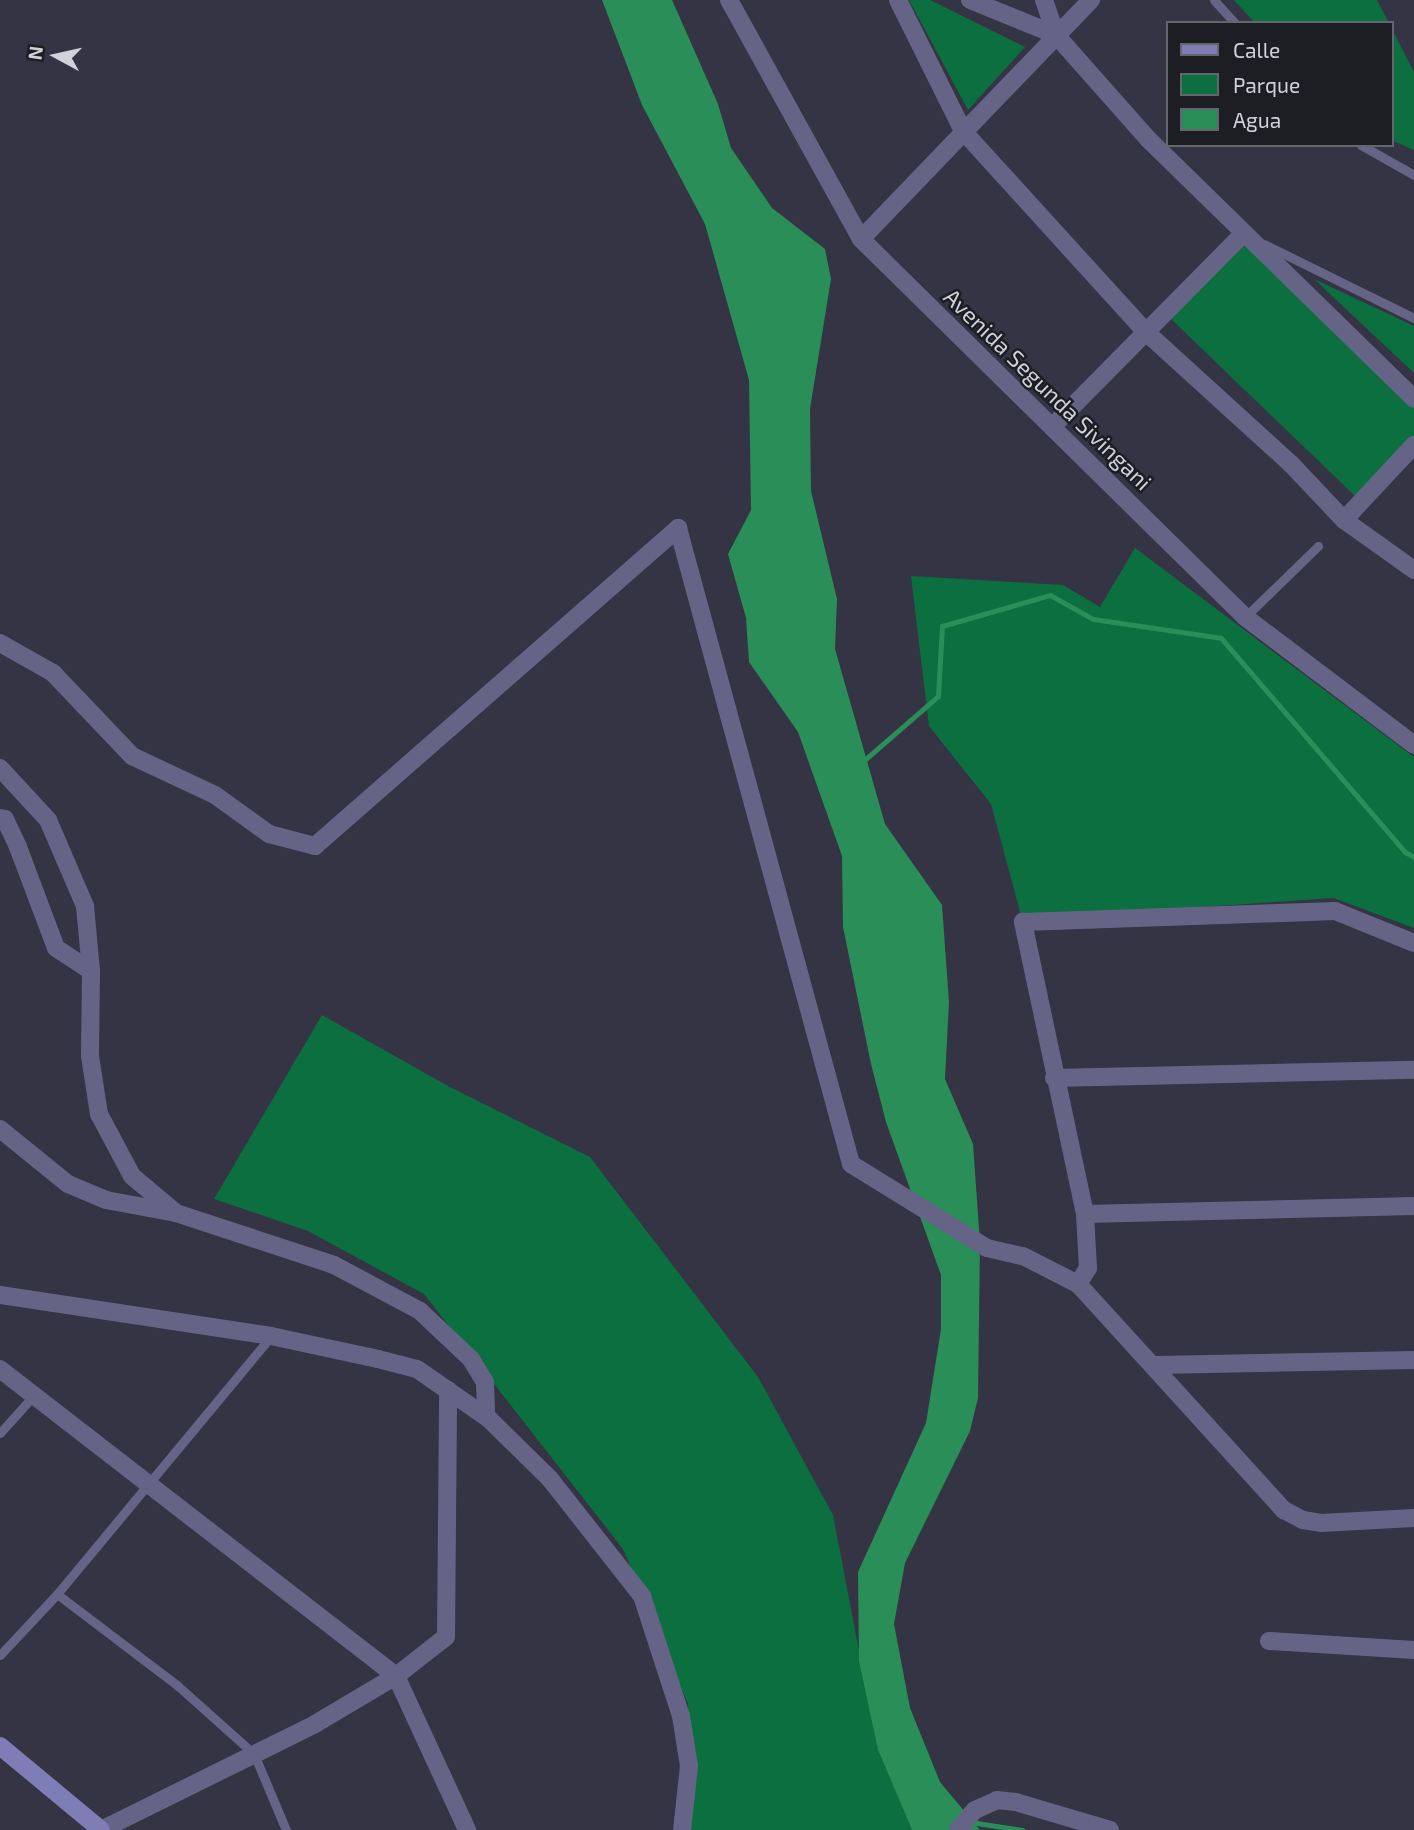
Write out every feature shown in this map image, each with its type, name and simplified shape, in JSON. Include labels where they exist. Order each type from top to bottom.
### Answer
[{"type":"street","name":"Avenida Segunda Sivingani","points":[[729,0],[861,239],[1245,617],[1414,745]]},
{"type":"street","points":[[898,0],[962,131],[1147,333],[1291,464],[1344,520],[1414,570]]},
{"type":"street","points":[[970,0],[1056,35]]},
{"type":"street","points":[[1044,0],[1056,35],[1148,139],[1414,399]]},
{"type":"street","points":[[861,239],[962,131],[1091,0]]},
{"type":"street","points":[[1052,427],[1243,234]]},
{"type":"street","points":[[1344,520],[1414,445]]},
{"type":"street","points":[[0,643],[53,673],[132,756],[215,795],[269,834],[315,846],[678,528],[851,1164],[987,1248],[1023,1256],[1078,1284],[1157,1365],[1284,1510],[1321,1523],[1414,1518]]},
{"type":"street","points":[[0,768],[48,820],[85,906],[91,971],[90,1056],[100,1114],[132,1176],[176,1213]]},
{"type":"street","points":[[0,818],[5,819],[18,847],[56,948],[91,971]]},
{"type":"street","points":[[1078,1284],[1088,1268],[1085,1214],[1023,922],[1335,911],[1414,943]]},
{"type":"street","points":[[1054,1078],[1414,1070]]},
{"type":"street","points":[[0,1129],[68,1184],[106,1200],[176,1213],[334,1265],[420,1311],[464,1352],[485,1382],[486,1417]]},
{"type":"street","points":[[1085,1214],[1414,1206]]},
{"type":"street","points":[[0,1295],[271,1336],[417,1369],[486,1417],[550,1479],[642,1596],[681,1716],[689,1766],[682,1830]]},
{"type":"street","points":[[1157,1365],[1414,1360]]},
{"type":"street","points":[[0,1370],[35,1393],[396,1676],[467,1830]]},
{"type":"street","points":[[0,1746],[102,1830],[254,1754],[396,1676],[446,1637],[447,1390]]},
{"type":"street","points":[[1269,1641],[1414,1650]]},
{"type":"street","points":[[958,1830],[975,1810],[997,1800],[1016,1802],[1110,1830]]},
{"type":"lane","points":[[1214,0],[1233,21]]},
{"type":"lane","points":[[1365,147],[1414,175]]},
{"type":"lane","points":[[1243,234],[1414,318]]},
{"type":"lane","points":[[1245,617],[1318,546]]},
{"type":"lane","points":[[0,1655],[57,1594],[271,1336]]},
{"type":"lane","points":[[0,1433],[35,1393]]},
{"type":"lane","points":[[57,1594],[178,1686],[254,1754],[286,1830]]},
{"type":"green space","points":[[909,0],[930,0],[1025,47],[968,110]]},
{"type":"green space","points":[[1234,0],[1377,0],[1388,21],[1253,21]]},
{"type":"green space","points":[[1393,31],[1414,72],[1414,150],[1393,141]]},
{"type":"green space","points":[[1243,241],[1414,406],[1414,436],[1356,497],[1170,318]]},
{"type":"green space","points":[[1314,279],[1414,326],[1414,373]]},
{"type":"green space","points":[[1135,548],[1414,757],[1414,928],[1334,898],[1022,919],[991,804],[929,726],[911,576],[1063,585],[1100,607]]},
{"type":"green space","points":[[322,1015],[448,1086],[590,1157],[758,1377],[833,1515],[878,1750],[912,1830],[687,1830],[688,1704],[623,1549],[424,1294],[308,1231],[214,1199]]},
{"type":"water","points":[[602,0],[672,0],[718,104],[731,148],[772,208],[825,249],[831,279],[810,409],[811,491],[837,599],[835,649],[885,824],[942,905],[949,1002],[945,1079],[973,1144],[980,1242],[978,1398],[970,1431],[905,1563],[894,1624],[910,1708],[940,1782],[980,1830],[912,1830],[878,1750],[859,1661],[858,1572],[926,1423],[941,1329],[941,1275],[886,1122],[871,1064],[843,927],[842,856],[798,732],[749,662],[746,618],[728,554],[751,510],[749,380],[705,224],[642,105]]},
{"type":"waterway","points":[[861,763],[938,696],[942,626],[1050,595],[1093,619],[1221,638],[1405,852],[1414,857]]},
{"type":"waterway","points":[[970,1822],[1022,1830]]}]
